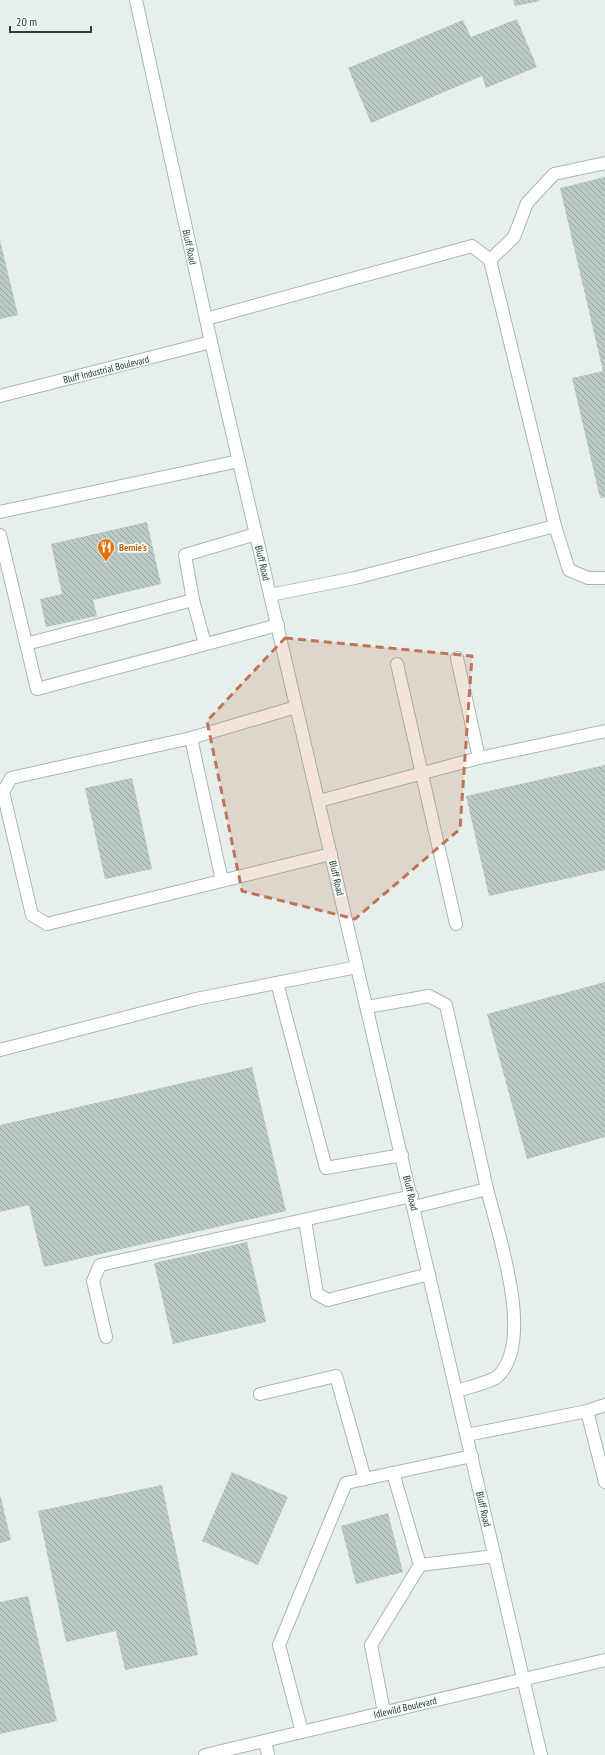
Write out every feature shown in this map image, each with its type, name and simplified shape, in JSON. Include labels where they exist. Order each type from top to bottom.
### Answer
[{"type":"main road","name":"Bluff Road","points":[[136,0],[211,342],[541,1755]]},
{"type":"main road","points":[[490,260],[514,237],[527,203],[554,174],[605,163]]},
{"type":"main road","points":[[206,319],[472,246],[490,260],[555,526],[569,570],[588,578],[605,578]]},
{"type":"main road","name":"Bluff Industrial Boulevard","points":[[0,396],[211,342]]},
{"type":"main road","points":[[0,512],[239,461]]},
{"type":"main road","points":[[270,595],[355,578],[555,526]]},
{"type":"main road","points":[[205,644],[185,555],[256,534]]},
{"type":"main road","points":[[0,535],[37,689],[278,625]]},
{"type":"main road","points":[[26,644],[194,600]]},
{"type":"main road","points":[[457,658],[479,758]]},
{"type":"main road","points":[[397,664],[456,924]]},
{"type":"main road","points":[[296,707],[191,738],[11,778],[3,792],[32,915],[47,924],[331,854]]},
{"type":"main road","points":[[319,802],[479,758],[605,731]]},
{"type":"main road","points":[[191,738],[222,881]]},
{"type":"main road","points":[[0,1050],[196,999],[357,967]]},
{"type":"main road","points":[[277,983],[326,1168],[402,1155]]},
{"type":"main road","points":[[367,1007],[429,996],[446,1005],[511,1289],[516,1326],[511,1356],[496,1377],[457,1391]]},
{"type":"main road","points":[[106,1337],[93,1281],[100,1265],[305,1220],[488,1189]]},
{"type":"main road","points":[[305,1220],[317,1294],[328,1300],[429,1274]]},
{"type":"main road","points":[[260,1394],[336,1376],[365,1479]]},
{"type":"main road","points":[[467,1435],[587,1411],[605,1405]]},
{"type":"main road","points":[[587,1411],[605,1482]]},
{"type":"main road","points":[[302,1732],[279,1645],[346,1483],[472,1456]]},
{"type":"main road","points":[[384,1712],[371,1644],[420,1565],[393,1473]]},
{"type":"main road","points":[[420,1565],[495,1556]]},
{"type":"main road","name":"Idlewild Boulevard","points":[[206,1755],[524,1678],[605,1660]]},
{"type":"main road","points":[[265,1740],[268,1755]]},
{"type":"highlighted area","points":[[285,638],[472,656],[460,829],[355,919],[242,891],[207,721]]},
{"type":"building","points":[[513,0],[539,0],[540,1],[515,6]]},
{"type":"building","points":[[517,19],[537,67],[486,88],[482,76],[371,123],[348,68],[463,20],[471,37]]},
{"type":"building","points":[[605,177],[605,497],[600,498],[572,378],[603,371],[560,188]]},
{"type":"building","points":[[0,240],[18,315],[0,319]]},
{"type":"building","points":[[147,522],[161,584],[93,600],[97,616],[46,627],[40,599],[62,594],[51,544]]},
{"type":"building","points":[[605,765],[605,870],[489,896],[466,796]]},
{"type":"building","points":[[132,778],[152,869],[105,879],[85,788]]},
{"type":"building","points":[[605,982],[605,1137],[527,1159],[487,1014]]},
{"type":"building","points":[[252,1067],[286,1211],[44,1267],[29,1205],[0,1212],[0,1125]]},
{"type":"building","points":[[247,1242],[266,1322],[173,1344],[154,1263]]},
{"type":"building","points":[[232,1472],[288,1497],[258,1565],[202,1541]]},
{"type":"building","points":[[162,1485],[198,1655],[125,1670],[116,1631],[66,1642],[38,1511]]},
{"type":"building","points":[[0,1494],[11,1540],[0,1543]]},
{"type":"building","points":[[388,1513],[403,1572],[356,1584],[341,1526]]},
{"type":"building","points":[[28,1596],[57,1721],[0,1734],[0,1602]]},
{"type":"place","name":"Bernie's","points":[[106,562]]}]
